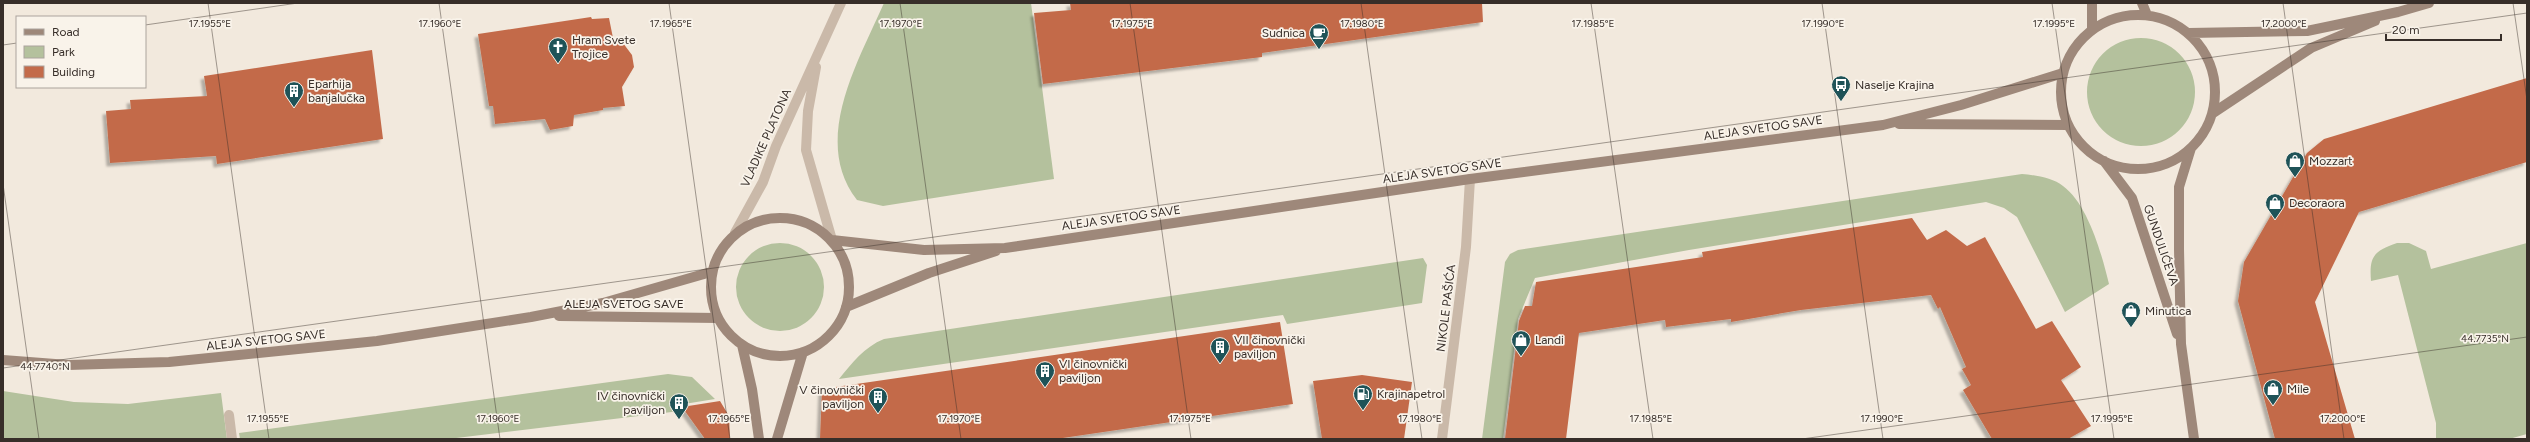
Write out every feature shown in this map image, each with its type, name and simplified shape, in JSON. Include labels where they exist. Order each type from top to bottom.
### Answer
[{"type":"main road","points":[[2092,3],[2092,30]]},
{"type":"main road","points":[[2142,3],[2147,15]]},
{"type":"main road","points":[[2189,33],[2307,31],[2398,12],[2429,3]]},
{"type":"main road","points":[[2213,113],[2311,48],[2398,12]]},
{"type":"main road","points":[[2147,15],[2170,21],[2189,33],[2204,51],[2213,69],[2216,93],[2213,113],[2204,133],[2191,148],[2174,160],[2155,167],[2127,168],[2104,161],[2089,151],[2077,139],[2068,124],[2061,102],[2063,73],[2069,56],[2092,30],[2118,16],[2147,15]]},
{"type":"main road","name":"ALEJA SVETOG SAVE","points":[[1883,125],[1962,104],[2063,73]]},
{"type":"main road","name":"ALEJA SVETOG SAVE","points":[[832,240],[924,250],[1005,248],[1470,180],[1883,125],[2068,124]]},
{"type":"main road","name":"GUNDULIĆEVA","points":[[2191,148],[2179,187],[2180,344],[2194,439]]},
{"type":"main road","name":"GUNDULIĆEVA","points":[[2104,161],[2132,198],[2180,344]]},
{"type":"main road","points":[[778,217],[798,220],[816,227],[832,240],[843,257],[849,276],[846,307],[840,322],[830,335],[803,352],[768,356],[742,345],[730,336],[718,318],[710,297],[711,272],[720,250],[735,233],[756,221],[778,217]]},
{"type":"main road","name":"ALEJA SVETOG SAVE","points":[[846,307],[929,273],[1005,248]]},
{"type":"main road","name":"ALEJA SVETOG SAVE","points":[[3,360],[68,365],[176,362],[377,341],[531,317],[603,303],[711,272]]},
{"type":"main road","name":"ALEJA SVETOG SAVE","points":[[531,317],[718,318]]},
{"type":"main road","points":[[742,345],[752,389],[759,439]]},
{"type":"main road","points":[[777,439],[803,352]]},
{"type":"street","name":"VLADIKE PLATONA","points":[[735,233],[762,182],[776,146],[840,3]]},
{"type":"street","name":"VLADIKE PLATONA","points":[[818,54],[808,111],[806,150],[832,240]]},
{"type":"street","name":"NIKOLE PAŠIĆA","points":[[1442,439],[1466,247],[1470,180]]},
{"type":"street","points":[[229,415],[232,439]]},
{"type":"green space","points":[[884,3],[1031,3],[1054,179],[883,206],[857,200],[844,177],[838,153],[838,127],[852,76],[862,50]]},
{"type":"green space","points":[[2141,38],[2162,42],[2179,54],[2191,71],[2195,92],[2191,113],[2179,130],[2162,142],[2141,146],[2120,142],[2103,130],[2091,113],[2087,92],[2091,71],[2103,54],[2120,42]]},
{"type":"green space","points":[[2022,174],[2038,176],[2059,183],[2072,194],[2087,217],[2098,245],[2109,284],[2065,312],[2017,217],[2004,208],[1986,202],[1689,250],[1535,278],[1518,319],[1503,439],[1482,439],[1505,262],[1510,254],[1518,250]]},
{"type":"green space","points":[[780,243],[797,246],[811,256],[821,270],[824,287],[821,304],[811,318],[797,328],[780,331],[763,328],[749,318],[739,304],[736,287],[739,270],[749,256],[763,246]]},
{"type":"green space","points":[[2397,243],[2409,243],[2426,251],[2431,269],[2527,243],[2527,434],[2509,439],[2436,439],[2436,423],[2398,275],[2371,281],[2372,260],[2378,252]]},
{"type":"green space","points":[[1423,258],[1427,265],[1422,303],[1287,324],[1283,315],[839,379],[864,351],[870,346],[884,339]]},
{"type":"green space","points":[[668,374],[692,377],[715,399],[678,405],[680,411],[448,439],[240,439],[239,433]]},
{"type":"green space","points":[[3,391],[74,402],[128,404],[221,393],[227,439],[3,439]]},
{"type":"building","points":[[1070,3],[1482,3],[1483,22],[1262,53],[1262,57],[1043,84],[1034,13],[1071,10]]},
{"type":"building","name":"Hram Svete Trojice","points":[[591,17],[592,19],[609,18],[613,38],[623,43],[632,55],[634,67],[622,87],[625,106],[603,108],[603,110],[574,115],[573,126],[550,130],[545,119],[495,124],[493,106],[489,106],[478,34]]},
{"type":"building","name":"Eparhija banjalučka","points":[[372,50],[383,139],[217,164],[216,156],[110,163],[106,111],[131,109],[130,100],[207,96],[204,76]]},
{"type":"building","points":[[2527,78],[2527,162],[2359,212],[2315,302],[2355,439],[2275,439],[2238,301],[2244,262],[2307,153],[2324,139]]},
{"type":"building","points":[[1912,218],[1927,240],[1946,230],[1967,246],[1985,237],[2036,329],[2052,321],[2081,367],[2061,380],[2091,426],[2068,439],[1992,439],[1963,390],[1971,385],[1962,369],[1966,367],[1940,307],[1938,309],[1931,295],[1801,310],[1731,322],[1731,319],[1666,327],[1665,320],[1579,333],[1566,439],[1505,439],[1519,321],[1525,306],[1532,306],[1536,282],[1703,257],[1702,252]]},
{"type":"building","points":[[1280,322],[1293,404],[1056,439],[820,439],[822,389]]},
{"type":"building","name":"Krajinapetrol","points":[[1362,375],[1412,382],[1404,439],[1322,439],[1313,381]]},
{"type":"building","points":[[720,401],[729,416],[730,439],[705,439],[682,407]]},
{"type":"place","name":"Sudnica","points":[[1319,50]]},
{"type":"place","name":"Hram Svete Trojice","points":[[558,64]]},
{"type":"place","name":"Naselje Krajina","points":[[1841,102]]},
{"type":"place","name":"Eparhija banjalučka","points":[[294,108]]},
{"type":"place","name":"Mozzart","points":[[2295,178]]},
{"type":"place","name":"Decoraora","points":[[2275,220]]},
{"type":"place","name":"Minutica","points":[[2131,328]]},
{"type":"place","name":"Landi","points":[[1521,357]]},
{"type":"place","name":"VII činovnički paviljon","points":[[1220,364]]},
{"type":"place","name":"VI činovnički paviljon","points":[[1045,388]]},
{"type":"place","name":"Mile","points":[[2273,406]]},
{"type":"place","name":"Krajinapetrol","points":[[1363,411]]},
{"type":"place","name":"V činovnički paviljon","points":[[878,414]]},
{"type":"place","name":"IV činovnički paviljon","points":[[679,420]]}]
